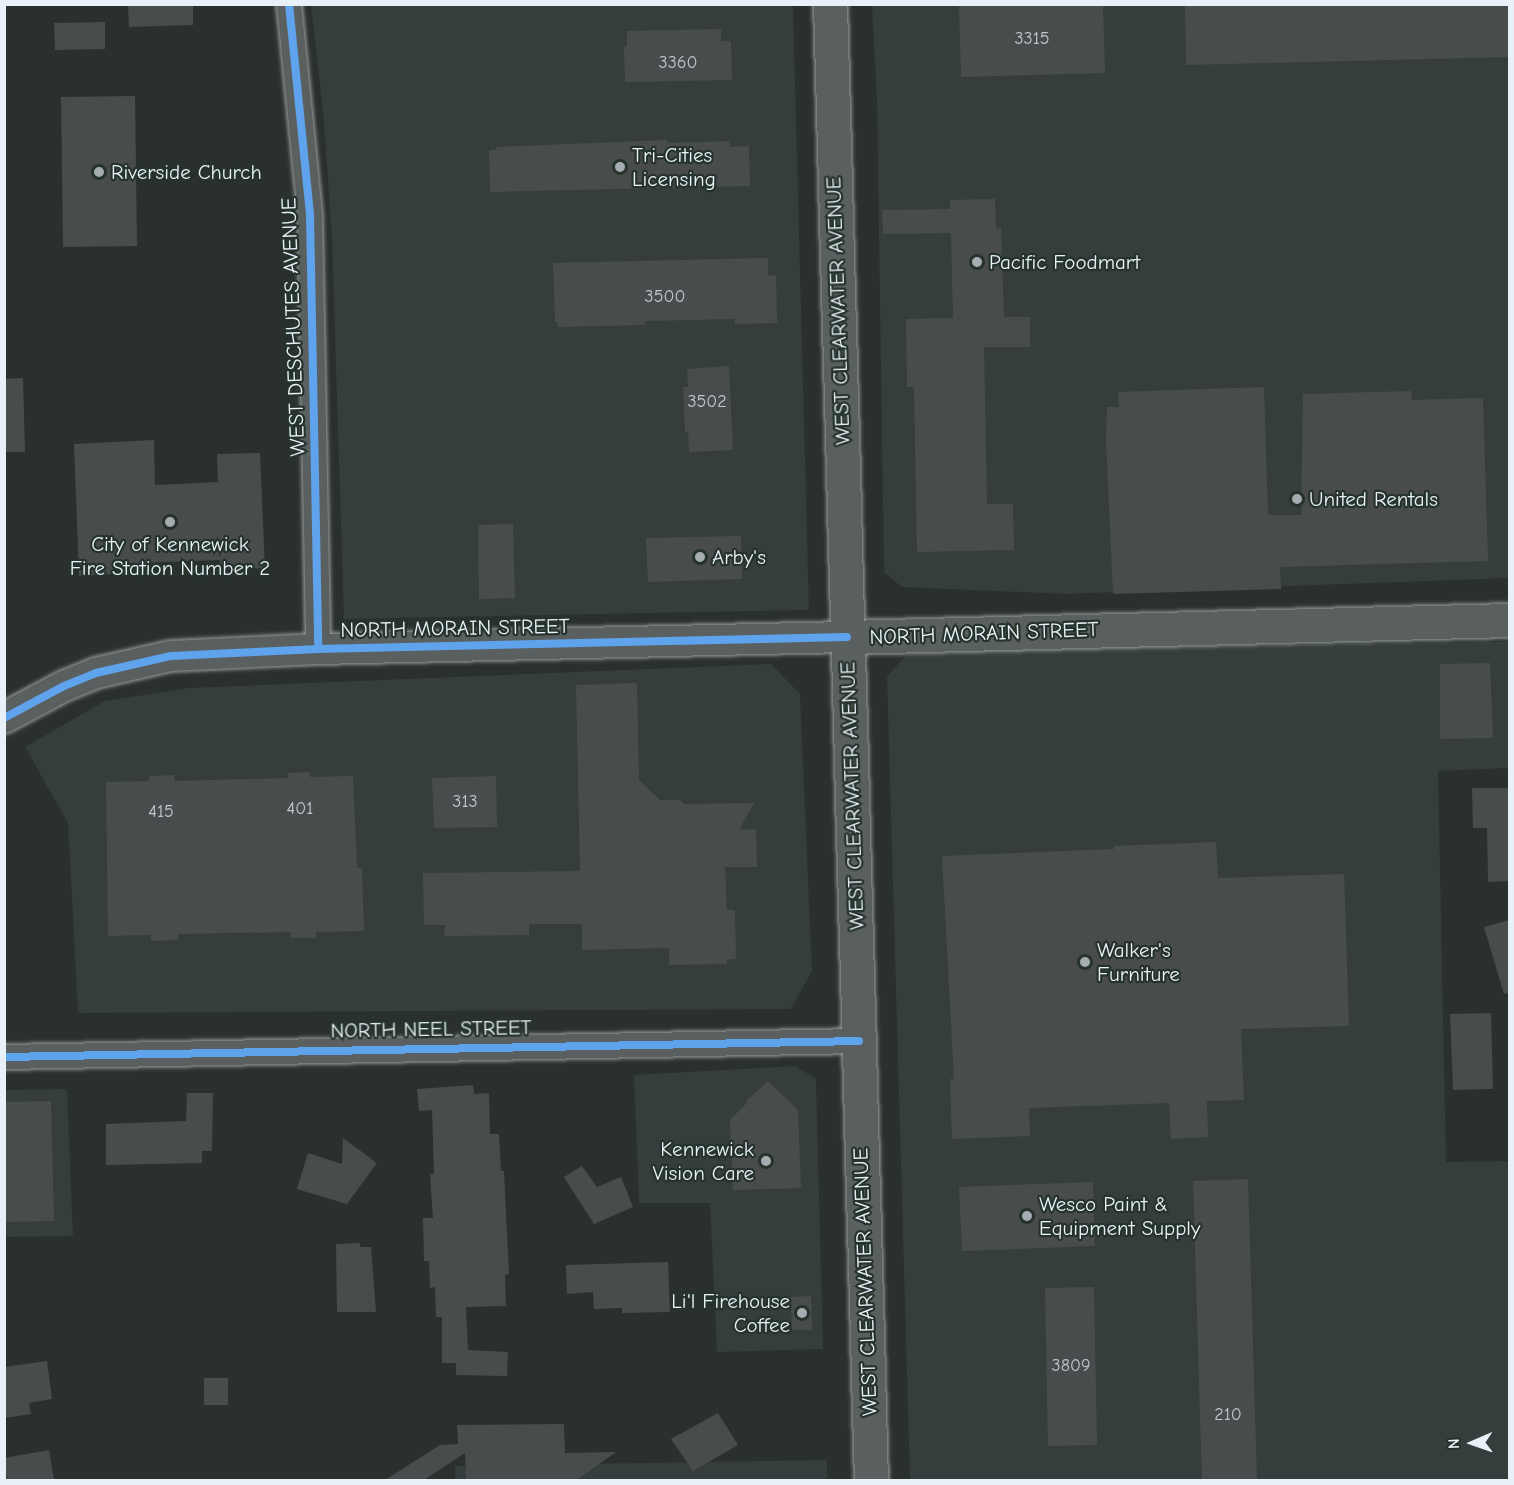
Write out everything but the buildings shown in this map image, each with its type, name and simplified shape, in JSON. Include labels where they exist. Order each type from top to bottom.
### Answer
[{"type":"main road","name":"WEST CLEARWATER AVENUE","points":[[830,4],[871,1480]]},
{"type":"main road","name":"NORTH MORAIN STREET","points":[[847,637],[1509,620]]},
{"type":"street","name":"WEST DESCHUTES AVENUE","points":[[289,4],[310,216],[318,648]]},
{"type":"street","name":"NORTH MORAIN STREET","points":[[4,718],[64,686],[96,673],[131,663],[207,652],[847,637]]},
{"type":"street","name":"NORTH NEEL STREET","points":[[4,1057],[859,1041]]},
{"type":"shaded area","points":[[311,5],[793,5],[809,610],[344,619],[332,241],[324,121]]},
{"type":"shaded area","points":[[872,5],[1509,5],[1509,578],[1066,594],[902,587],[884,572],[877,101]]},
{"type":"shaded area","points":[[1509,642],[1509,768],[1438,771],[1446,1162],[1509,1161],[1509,1480],[910,1480],[887,676],[912,650]]},
{"type":"shaded area","points":[[771,664],[800,694],[812,971],[791,1009],[78,1013],[68,823],[25,747],[105,701],[189,688]]},
{"type":"shaded area","points":[[796,1066],[816,1079],[823,1349],[717,1352],[710,1203],[639,1203],[634,1075]]},
{"type":"shaded area","points":[[67,1089],[73,1236],[5,1237],[4,1090]]},
{"type":"shaded area","points":[[827,1460],[827,1480],[455,1480],[455,1466]]},
{"type":"cycle path","points":[[289,4],[310,216],[318,649]]},
{"type":"cycle path","points":[[4,718],[64,686],[96,673],[171,656],[318,649],[847,637]]},
{"type":"cycle path","points":[[4,1057],[859,1041]]},
{"type":"place","name":"Tri-Cities Licensing","points":[[620,167]]},
{"type":"place","name":"Riverside Church","points":[[99,172]]},
{"type":"place","name":"Pacific Foodmart","points":[[977,262]]},
{"type":"place","name":"United Rentals","points":[[1297,499]]},
{"type":"place","name":"City of Kennewick Fire Station Number 2","points":[[170,522]]},
{"type":"place","name":"Arby's","points":[[700,557]]},
{"type":"place","name":"Walker's Furniture","points":[[1085,962]]},
{"type":"place","name":"Kennewick Vision Care","points":[[766,1161]]},
{"type":"place","name":"Wesco Paint & Equipment Supply","points":[[1027,1216]]},
{"type":"place","name":"Li'l Firehouse Coffee","points":[[802,1313]]}]
